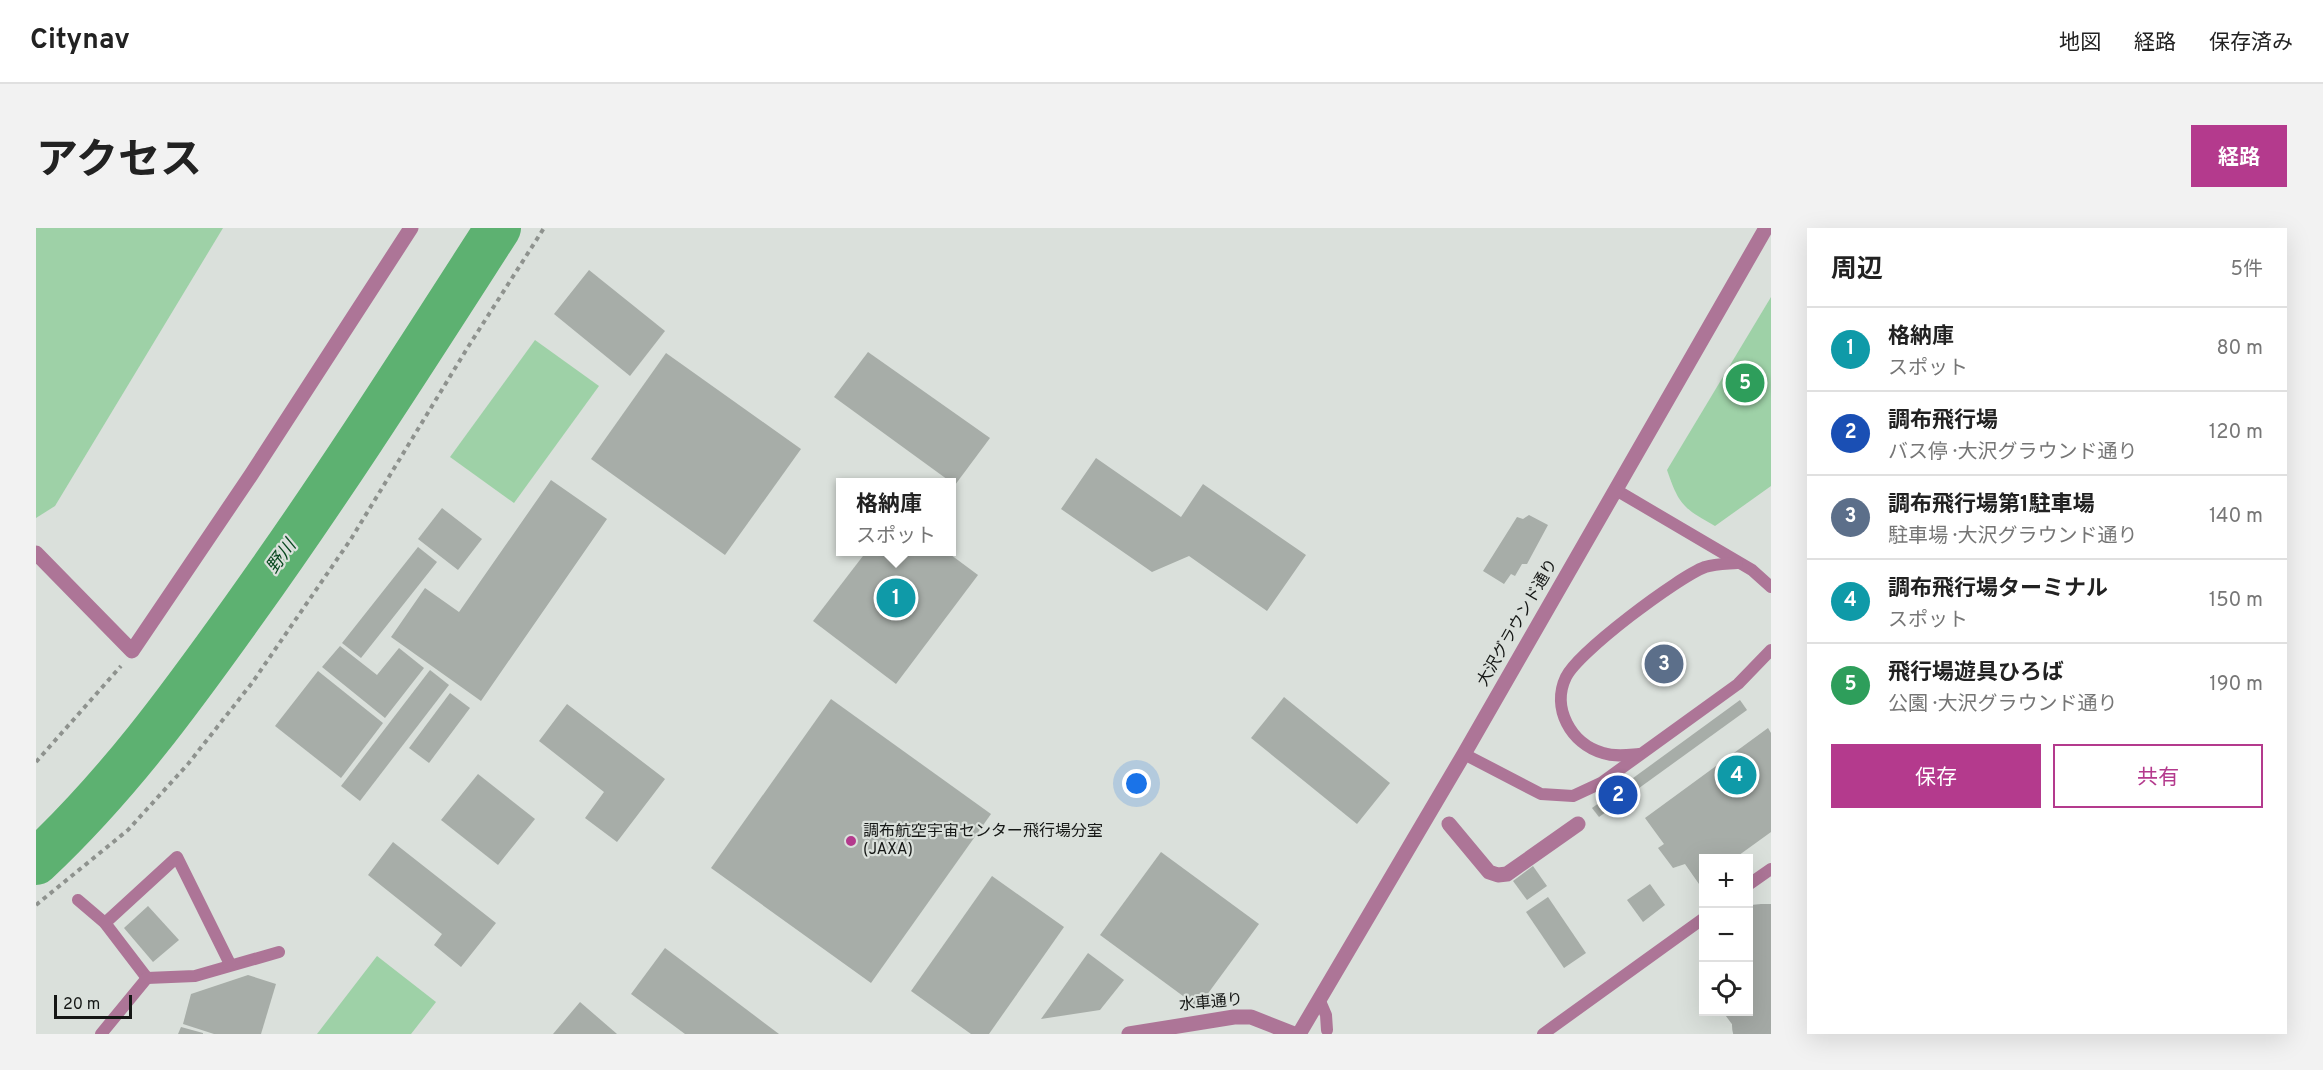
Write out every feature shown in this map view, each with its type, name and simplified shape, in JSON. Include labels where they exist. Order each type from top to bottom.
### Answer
[{"type":"street","points":[[36,553],[132,651],[251,476],[411,228]]},
{"type":"street","name":"大沢グラウンド通り","points":[[1299,1034],[1464,754],[1766,228]]},
{"type":"street","points":[[1449,824],[1489,872],[1498,875],[1507,874],[1578,824]]},
{"type":"street","name":"水車通り","points":[[1129,1034],[1234,1017],[1251,1017],[1294,1034]]},
{"type":"lane","points":[[1616,490],[1752,570],[1771,587]]},
{"type":"lane","points":[[1641,754],[1620,756],[1603,753],[1585,746],[1571,732],[1562,713],[1561,693],[1566,676],[1580,658],[1611,632],[1682,580],[1704,568],[1737,563]]},
{"type":"lane","points":[[1464,754],[1541,794],[1556,797],[1573,796],[1587,790],[1641,754],[1738,684],[1771,650]]},
{"type":"lane","points":[[105,923],[177,857],[230,964]]},
{"type":"lane","points":[[1753,882],[1771,869]]},
{"type":"lane","points":[[78,900],[105,923],[147,978]]},
{"type":"lane","points":[[1543,1034],[1699,922]]},
{"type":"lane","points":[[101,1034],[147,978],[195,976],[230,964],[279,952]]},
{"type":"lane","points":[[1320,1001],[1326,1015],[1327,1030]]},
{"type":"path","points":[[36,904],[128,830],[188,764],[252,683],[351,539],[468,347],[544,228]]},
{"type":"path","points":[[36,762],[104,688],[132,651]]},
{"type":"green space","points":[[36,228],[223,228],[55,506],[36,518]]},
{"type":"green space","points":[[1771,297],[1771,486],[1715,526],[1689,510],[1675,491],[1667,470]]},
{"type":"green space","points":[[535,340],[599,386],[514,503],[450,457]]},
{"type":"green space","points":[[377,956],[436,1002],[411,1034],[317,1034]]},
{"type":"building","points":[[589,270],[665,331],[630,376],[554,314]]},
{"type":"building","points":[[868,352],[990,438],[956,484],[956,478],[945,478],[834,397]]},
{"type":"building","points":[[666,353],[801,449],[725,555],[591,459]]},
{"type":"building","points":[[1096,458],[1181,517],[1203,484],[1306,555],[1267,611],[1189,556],[1152,572],[1061,509]]},
{"type":"building","points":[[551,480],[607,519],[481,701],[391,637],[425,588],[459,612]]},
{"type":"building","points":[[442,508],[482,539],[458,570],[418,539]]},
{"type":"building","points":[[1529,515],[1548,525],[1527,564],[1522,564],[1515,576],[1511,574],[1504,584],[1483,571],[1517,517],[1523,519]]},
{"type":"building","points":[[418,547],[437,562],[361,658],[342,643]]},
{"type":"building","points":[[863,556],[952,556],[978,575],[896,684],[813,621]]},
{"type":"building","points":[[340,646],[377,675],[399,648],[424,668],[385,718],[322,667]]},
{"type":"building","points":[[430,670],[449,685],[360,801],[341,786]]},
{"type":"building","points":[[318,671],[383,723],[341,778],[275,726]]},
{"type":"building","points":[[450,693],[470,708],[429,763],[409,748]]},
{"type":"building","points":[[1284,697],[1390,783],[1357,824],[1251,738]]},
{"type":"building","name":"調布航空宇宙センター飛行場分室 (JAXA)","points":[[831,699],[991,814],[871,983],[711,868]]},
{"type":"building","points":[[1740,700],[1747,710],[1599,817],[1592,808]]},
{"type":"building","points":[[567,704],[665,779],[617,842],[585,818],[604,792],[539,741]]},
{"type":"building","points":[[1768,728],[1771,733],[1771,832],[1741,854],[1699,854],[1699,884],[1685,864],[1673,868],[1658,848],[1664,844],[1645,818]]},
{"type":"building","points":[[478,774],[535,819],[498,865],[441,820]]},
{"type":"building","points":[[393,842],[496,923],[461,967],[434,945],[442,934],[368,875]]},
{"type":"building","points":[[1161,852],[1259,924],[1198,1007],[1100,935]]},
{"type":"building","points":[[1533,866],[1547,886],[1527,900],[1513,881]]},
{"type":"building","points":[[992,876],[1064,927],[989,1034],[971,1034],[911,991]]},
{"type":"building","points":[[1650,884],[1665,905],[1643,922],[1627,900]]},
{"type":"building","points":[[1548,897],[1586,953],[1564,968],[1526,912]]},
{"type":"building","points":[[148,906],[179,940],[153,962],[124,928]]},
{"type":"building","points":[[665,948],[779,1034],[685,1034],[631,994]]},
{"type":"building","points":[[1088,953],[1124,980],[1100,1010],[1041,1019]]},
{"type":"building","points":[[248,975],[276,984],[261,1034],[214,1034],[183,1024],[191,994]]},
{"type":"building","points":[[580,1002],[617,1034],[553,1034]]},
{"type":"building","points":[[181,1027],[203,1033],[203,1034],[178,1034]]},
{"type":"waterway","name":"野川","points":[[36,862],[66,833],[121,772],[220,644],[342,469],[498,228]]},
{"type":"taxiway","points":[[1753,943],[1761,939],[1771,939]]},
{"type":"taxiway","points":[[1753,994],[1768,1014],[1767,1025],[1770,1034]]},
{"type":"place","name":"飛行場遊具ひろば","points":[[1745,383]]},
{"type":"place","name":"格納庫","points":[[896,598]]},
{"type":"place","name":"調布飛行場第1駐車場","points":[[1664,664]]},
{"type":"place","name":"調布飛行場ターミナル","points":[[1737,775]]},
{"type":"place","name":"調布飛行場","points":[[1618,795]]},
{"type":"place","name":"調布航空宇宙センター飛行場分室 (JAXA)","points":[[851,841]]}]
